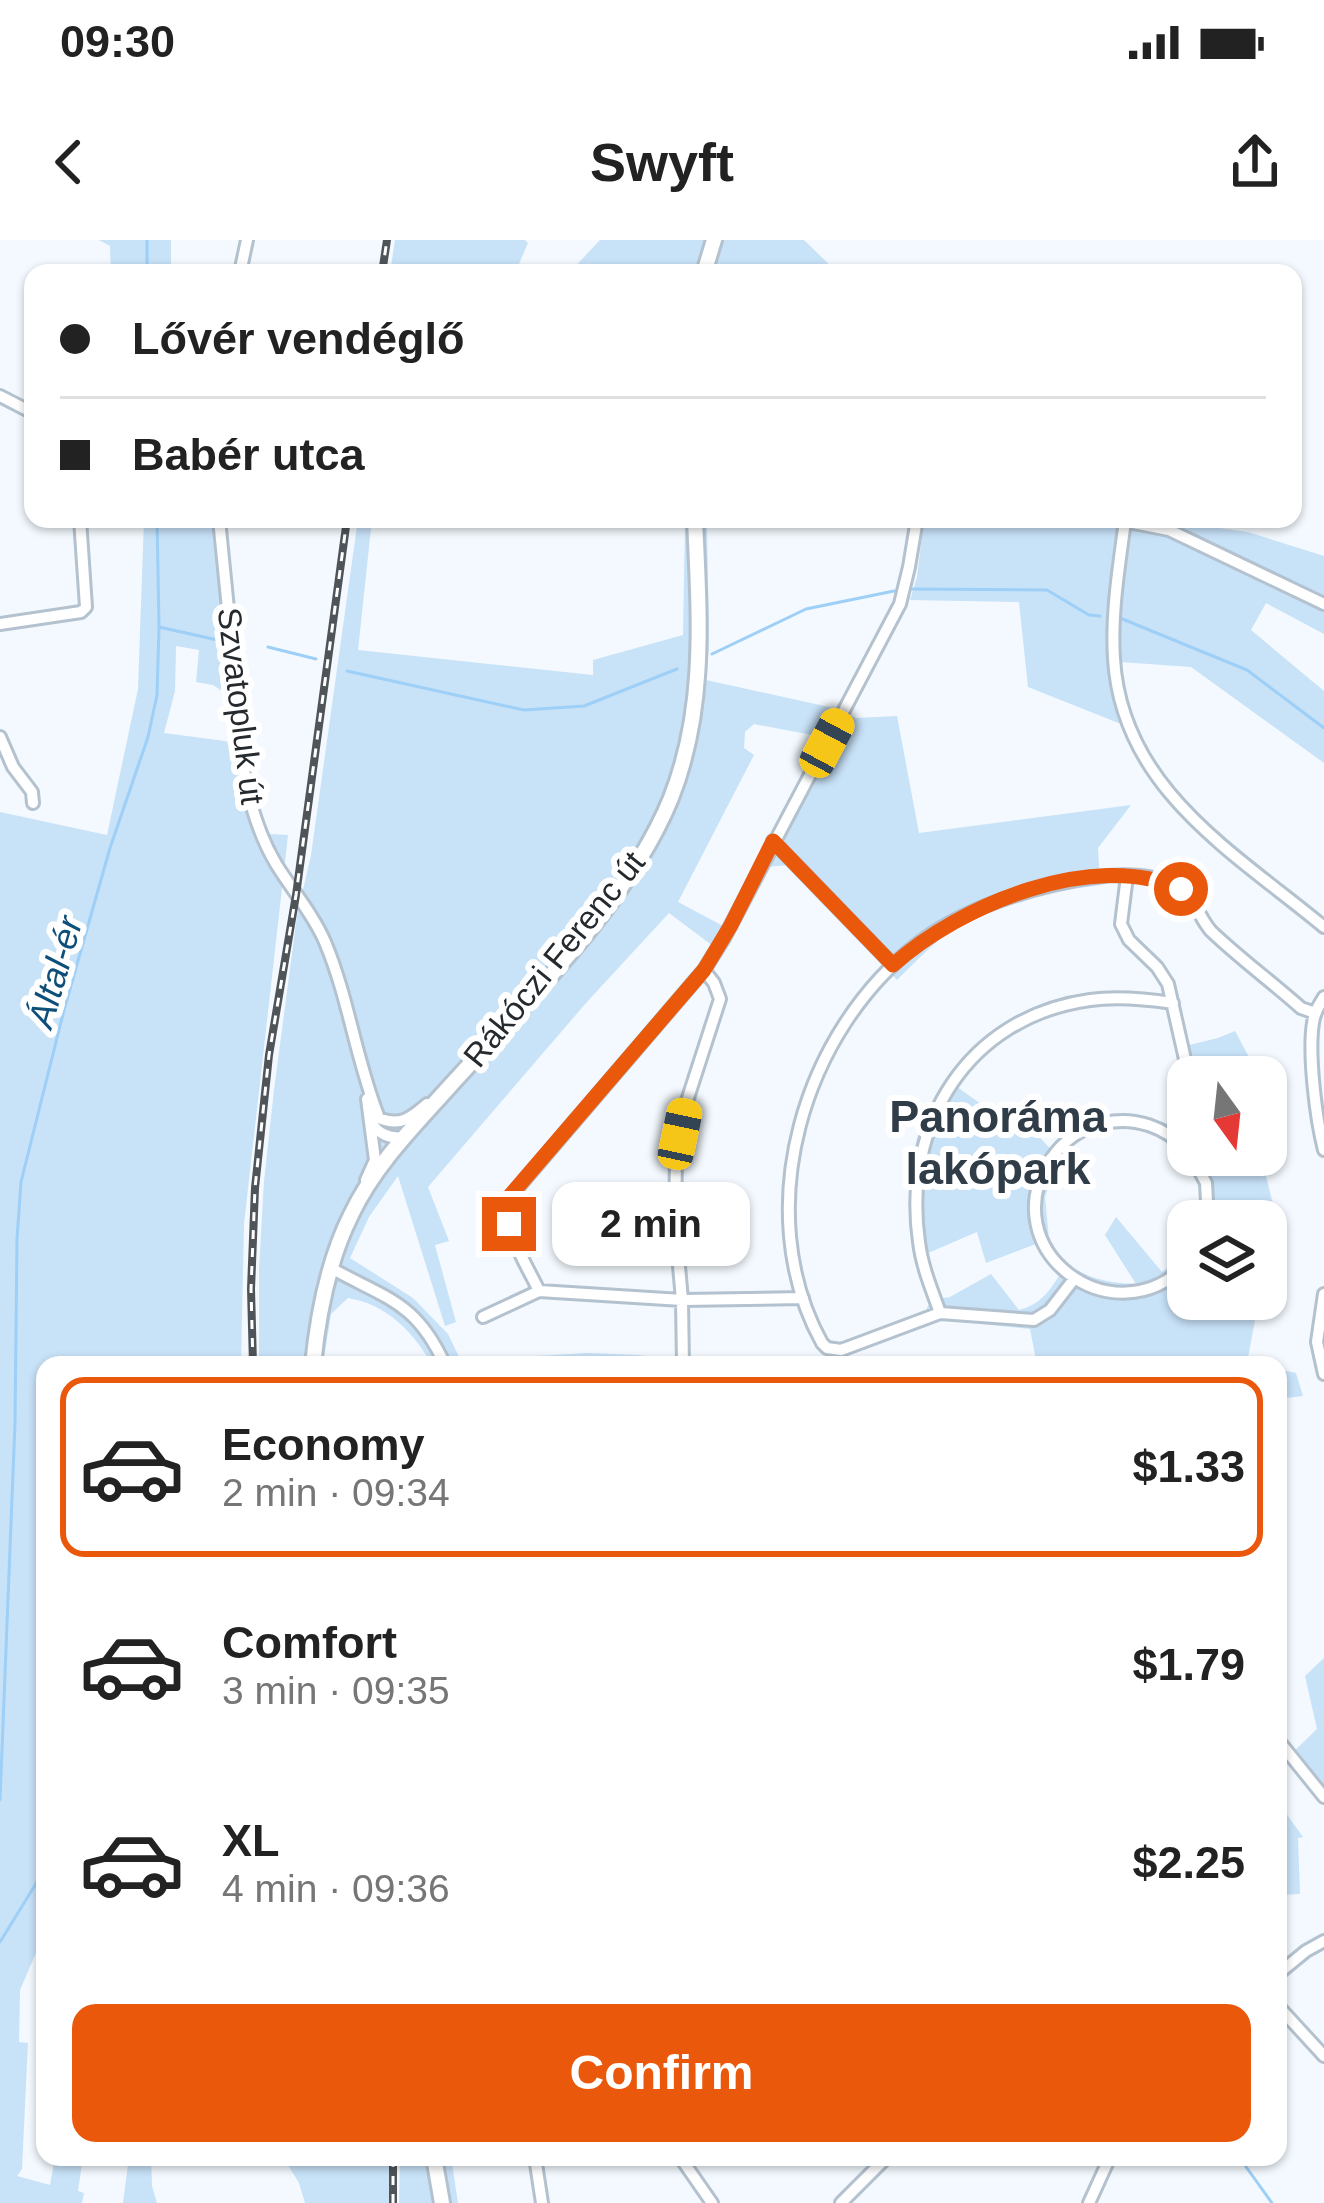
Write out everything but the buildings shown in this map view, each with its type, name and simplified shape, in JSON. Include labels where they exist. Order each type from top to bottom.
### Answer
[{"type":"main road","name":"Rákóczi Ferenc út","points":[[315,1356],[331,1268],[352,1213],[398,1138],[465,1070],[611,902],[648,846],[672,795],[692,730],[698,686],[695,528]]},
{"type":"main road","points":[[436,2166],[442,2203]]},
{"type":"street","points":[[0,624],[81,612],[86,607],[81,528]]},
{"type":"street","name":"Szvatopluk út","points":[[220,528],[249,799],[273,859],[327,946],[345,996],[374,1115],[375,1160],[352,1213]]},
{"type":"street","points":[[539,1292],[513,1235],[508,1198],[704,970],[900,604],[916,528]]},
{"type":"street","points":[[1119,528],[1114,661],[1134,738],[1185,813],[1324,927]]},
{"type":"street","points":[[1159,528],[1324,604]]},
{"type":"street","points":[[0,737],[13,767],[32,792],[33,802]]},
{"type":"street","points":[[773,841],[893,965]]},
{"type":"street","points":[[1127,876],[1123,929],[1162,973],[1184,1056]]},
{"type":"street","points":[[1074,1279],[1050,1310],[1034,1320],[940,1313],[841,1350],[823,1343],[803,1298],[793,1243],[794,1154],[806,1102],[832,1041],[860,1001],[923,940],[973,910],[1064,882],[1127,876],[1181,889],[1210,931],[1301,1008],[1315,1013]]},
{"type":"street","points":[[683,1356],[674,1221],[678,1146],[687,1101],[720,999],[704,970]]},
{"type":"street","points":[[1324,997],[1315,1013],[1312,1034],[1324,1150]]},
{"type":"street","points":[[940,1313],[922,1263],[916,1185],[931,1120],[960,1070],[1006,1031],[1053,1008],[1108,998],[1173,1003]]},
{"type":"street","points":[[398,1138],[374,1128],[374,1115],[392,1124],[402,1121],[465,1070]]},
{"type":"street","points":[[1167,1134],[1154,1126],[1118,1120],[1082,1130],[1056,1152],[1040,1182],[1036,1216],[1050,1255],[1074,1279],[1104,1292],[1136,1292],[1167,1281]]},
{"type":"street","points":[[331,1268],[410,1312],[440,1356]]},
{"type":"street","points":[[483,1317],[539,1292],[682,1300],[803,1298]]},
{"type":"street","points":[[1324,1294],[1317,1342],[1324,1374]]},
{"type":"street","points":[[1287,1751],[1324,1797]]},
{"type":"street","points":[[1287,1967],[1324,1941]]},
{"type":"street","points":[[1287,2016],[1324,2056]]},
{"type":"street","points":[[537,2166],[542,2203]]},
{"type":"street","points":[[686,2166],[712,2203]]},
{"type":"street","points":[[842,2203],[878,2166]]},
{"type":"street","points":[[1089,2203],[1105,2166]]},
{"type":"shaded area","points":[[99,240],[171,240],[171,264],[111,264],[110,246]]},
{"type":"shaded area","points":[[395,240],[528,243],[519,264],[391,264]]},
{"type":"shaded area","points":[[600,240],[804,240],[829,264],[577,264]]},
{"type":"shaded area","points":[[144,528],[224,528],[256,793],[270,834],[288,835],[244,1224],[241,1356],[36,1356],[36,1953],[20,1990],[19,2042],[28,2043],[22,2169],[17,2176],[50,2185],[53,2166],[82,2166],[78,2191],[84,2193],[82,2203],[0,2203],[0,812],[107,835],[138,689]],"holes":[[[176,646],[199,650],[196,682],[213,685],[231,697],[232,742],[164,733],[175,691]]]},
{"type":"shaded area","points":[[357,528],[371,528],[358,650],[593,675],[593,660],[683,635],[685,528],[707,528],[706,680],[829,707],[856,718],[897,716],[919,833],[1131,805],[1098,848],[1100,885],[1043,894],[988,911],[946,934],[897,980],[789,865],[754,868],[823,737],[754,724],[745,732],[744,748],[754,755],[678,902],[723,926],[713,946],[669,913],[428,1187],[449,1241],[435,1245],[456,1322],[445,1326],[398,1176],[369,1217],[350,1258],[413,1298],[448,1334],[459,1356],[426,1356],[398,1321],[375,1306],[348,1298],[331,1314],[324,1356],[259,1356],[264,1181],[297,916],[311,855]]},
{"type":"shaded area","points":[[923,528],[1219,528],[1324,556],[1324,634],[1266,603],[1251,630],[1324,691],[1324,763],[1191,667],[1120,662],[1127,708],[1136,730],[1028,687],[1019,602],[910,600]]},
{"type":"shaded area","points":[[1235,1031],[1248,1056],[1178,1056],[1177,1048]]},
{"type":"shaded area","points":[[946,1079],[1002,1119],[1013,1109],[1059,1158],[1045,1197],[1049,1239],[986,1263],[977,1232],[914,1259],[912,1166],[922,1123]]},
{"type":"shaded area","points":[[1193,1176],[1266,1176],[1272,1200],[1201,1200]]},
{"type":"shaded area","points":[[1116,1217],[1162,1272],[1167,1268],[1167,1320],[1255,1320],[1248,1356],[1035,1356],[1030,1329],[942,1320],[931,1323],[927,1308],[931,1300],[950,1297],[991,1274],[1019,1310],[1042,1298],[1067,1263],[1099,1279],[1136,1284],[1105,1235]]},
{"type":"shaded area","points":[[588,1353],[645,1356],[536,1356]]},
{"type":"shaded area","points":[[1287,1371],[1296,1373],[1303,1396],[1287,1398]]},
{"type":"shaded area","points":[[1324,1658],[1324,1802],[1288,1757],[1317,1729],[1305,1676]]},
{"type":"shaded area","points":[[1287,1815],[1303,1837],[1298,1838],[1300,1894],[1287,1895]]},
{"type":"shaded area","points":[[128,2166],[151,2166],[157,2203],[123,2203]]},
{"type":"shaded area","points":[[289,2166],[389,2166],[389,2203],[305,2203]]},
{"type":"shaded area","points":[[400,2166],[452,2166],[458,2203],[399,2203]]},
{"type":"waterway","name":"Által-ér","points":[[147,240],[147,264]]},
{"type":"waterway","name":"Által-ér","points":[[0,1800],[21,1182],[64,1010],[157,695],[157,528]]},
{"type":"waterway","points":[[910,589],[1047,590],[1089,615],[1100,616]]},
{"type":"waterway","points":[[712,654],[806,609],[894,591]]},
{"type":"waterway","points":[[1120,618],[1247,670],[1324,728]]},
{"type":"waterway","points":[[159,627],[222,641]]},
{"type":"waterway","points":[[268,647],[316,659]]},
{"type":"waterway","points":[[347,671],[524,710],[584,706],[677,669]]},
{"type":"waterway","points":[[0,1942],[36,1884]]},
{"type":"waterway","points":[[1245,2166],[1272,2203]]},
{"type":"railway","points":[[383,264],[387,240]]},
{"type":"railway","points":[[253,1356],[255,1188],[269,1055],[296,895],[346,528]]},
{"type":"railway","points":[[393,2166],[393,2203]]},
{"type":"district","name":"Panoráma lakópark","points":[[998,1142]]},
{"type":"route","points":[[509,1224],[508,1198],[704,970],[773,841],[893,965],[956,919],[1033,890],[1088,878],[1127,876],[1181,889]]}]
